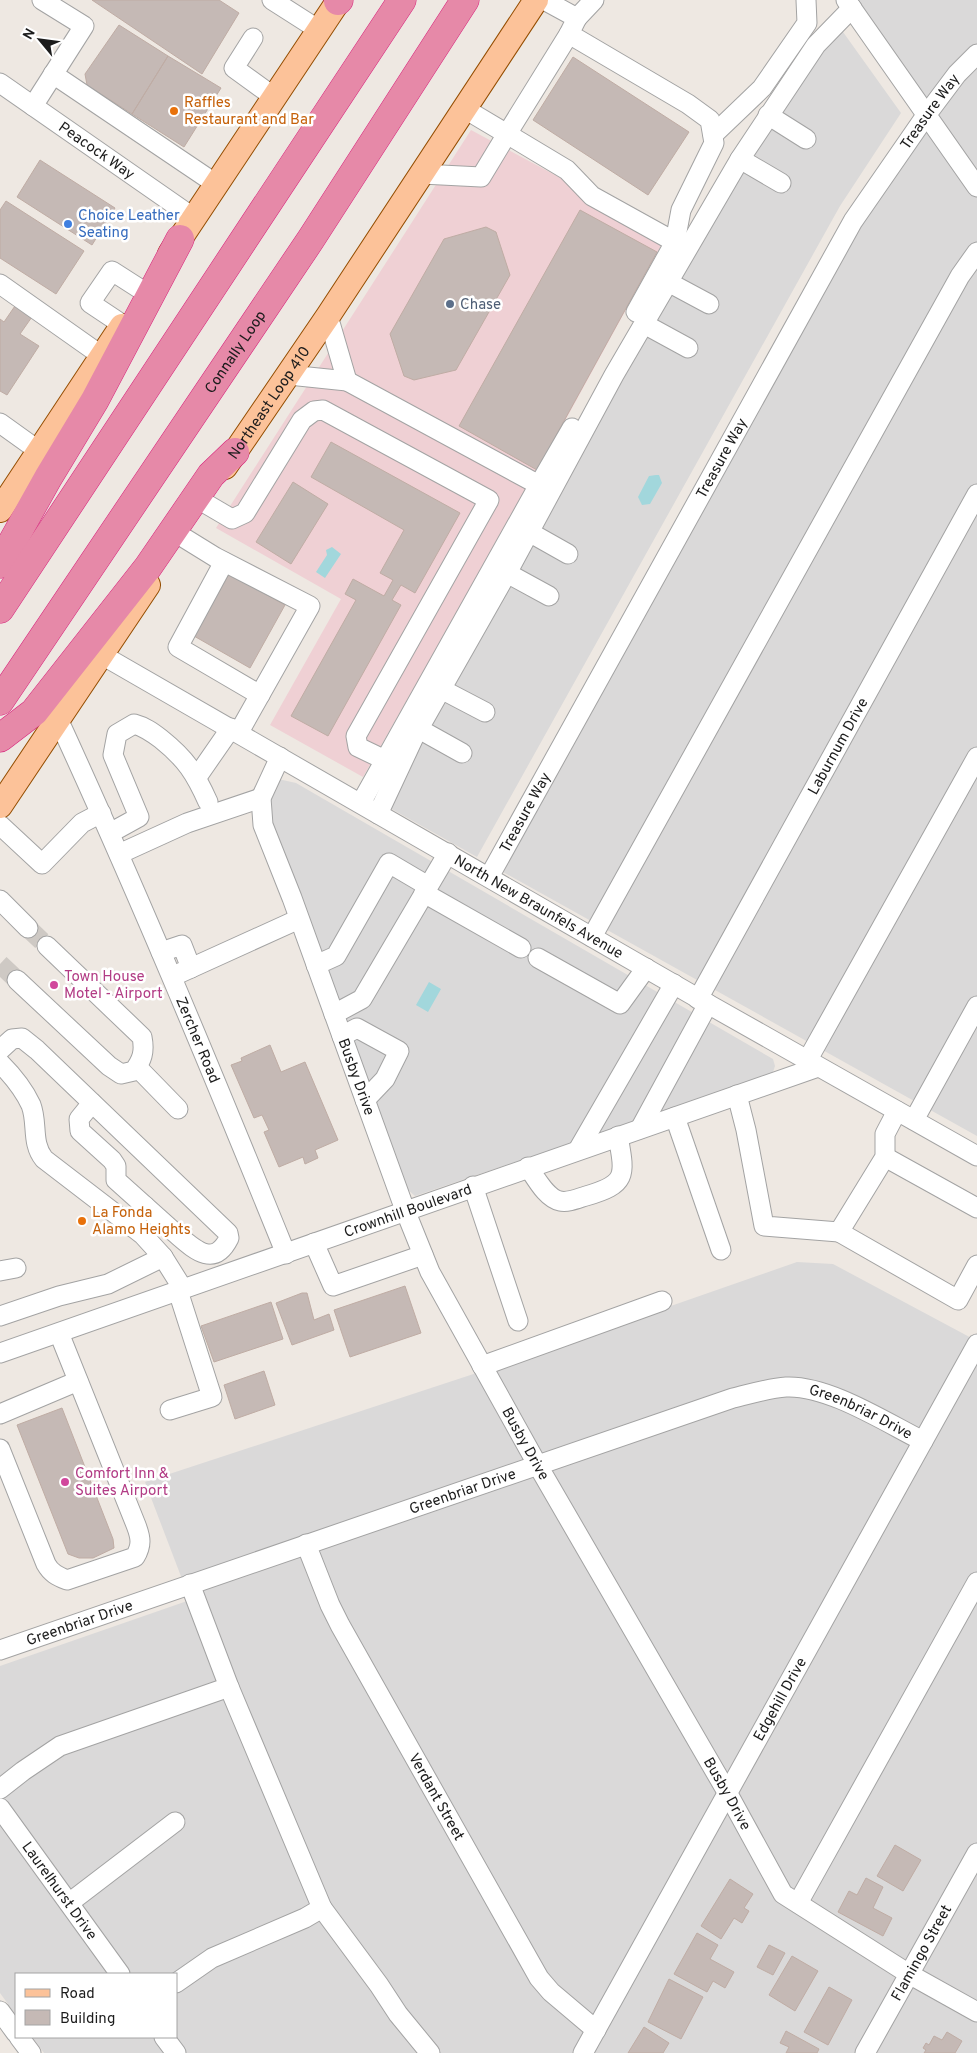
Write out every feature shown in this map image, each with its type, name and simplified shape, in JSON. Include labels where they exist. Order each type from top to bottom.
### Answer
[{"type":"highway","points":[[0,609],[402,0]]},
{"type":"highway","name":"Connally Loop","points":[[0,701],[311,239],[466,0]]},
{"type":"highway","points":[[0,564],[48,478],[95,400],[148,294],[187,228]]},
{"type":"highway","points":[[0,738],[34,712],[148,567],[211,475],[235,452]]},
{"type":"main road","points":[[187,228],[339,0]]},
{"type":"main road","name":"Northeast Loop 410","points":[[0,806],[204,502],[235,452],[289,375],[536,0]]},
{"type":"main road","points":[[0,510],[123,325],[148,294]]},
{"type":"street","points":[[33,106],[84,26],[42,0]]},
{"type":"street","points":[[272,0],[319,30]]},
{"type":"street","points":[[361,803],[675,242],[681,210],[714,143],[710,120],[573,26],[544,0]]},
{"type":"street","points":[[422,174],[481,177],[573,26],[594,0]]},
{"type":"street","points":[[713,135],[762,88],[807,23],[806,0]]},
{"type":"street","points":[[378,814],[419,729],[668,282],[768,115],[816,45],[849,4],[977,187]]},
{"type":"street","points":[[253,38],[234,68],[274,97]]},
{"type":"street","name":"Treasure Way","points":[[489,877],[835,251],[872,192],[927,114],[957,74],[977,54]]},
{"type":"street","points":[[53,74],[216,184]]},
{"type":"street","name":"Peacock Way","points":[[0,83],[33,106],[187,228]]},
{"type":"street","points":[[465,110],[567,170],[592,196],[675,242]]},
{"type":"street","points":[[768,115],[806,139]]},
{"type":"street","points":[[740,159],[781,183]]},
{"type":"street","points":[[592,937],[960,276],[977,252]]},
{"type":"street","points":[[123,325],[90,303],[112,271],[148,294]]},
{"type":"street","points":[[668,282],[709,304]]},
{"type":"street","points":[[0,284],[102,356]]},
{"type":"street","points":[[328,316],[347,381]]},
{"type":"street","points":[[644,324],[688,348]]},
{"type":"street","points":[[289,375],[347,381],[539,485]]},
{"type":"street","points":[[204,502],[232,519],[245,513],[302,420],[314,411],[323,410],[489,500],[356,736],[358,747],[385,760]]},
{"type":"street","points":[[0,423],[39,451]]},
{"type":"street","name":"Laburnum Drive","points":[[640,1129],[703,1002],[977,494]]},
{"type":"street","points":[[529,532],[568,554]]},
{"type":"street","points":[[181,536],[224,562],[310,606],[260,695],[197,777]]},
{"type":"street","points":[[224,562],[178,647],[260,695]]},
{"type":"street","points":[[507,573],[549,596]]},
{"type":"street","name":"North New Braunfels Avenue","points":[[102,654],[703,1002],[977,1156]]},
{"type":"street","points":[[442,689],[485,712]]},
{"type":"street","name":"Zercher Road","points":[[58,719],[102,813],[162,952],[286,1254]]},
{"type":"street","points":[[110,833],[139,817],[113,755],[117,734],[134,724],[145,727],[180,754],[197,777],[208,802]]},
{"type":"street","points":[[419,729],[462,753]]},
{"type":"street","name":"Busby Drive","points":[[280,757],[261,798],[263,825],[423,1256],[482,1366],[727,1792],[783,1894],[909,1974],[977,2012]]},
{"type":"street","points":[[812,1064],[977,757]]},
{"type":"street","points":[[119,854],[187,823],[261,798]]},
{"type":"street","points":[[0,825],[42,864],[82,823],[102,813]]},
{"type":"street","points":[[334,1014],[362,999],[448,853]]},
{"type":"street","points":[[316,965],[336,956],[389,863],[426,890],[521,948]]},
{"type":"street","points":[[0,900],[28,928]]},
{"type":"street","points":[[172,976],[299,919]]},
{"type":"street","points":[[162,952],[182,945],[191,968]]},
{"type":"street","points":[[17,980],[121,1074],[134,1072],[144,1050],[142,1038],[47,946]]},
{"type":"street","points":[[538,958],[620,1004],[646,968]]},
{"type":"street","points":[[578,1150],[674,984]]},
{"type":"street","points":[[914,1120],[977,1006]]},
{"type":"street","points":[[342,1036],[357,1028],[399,1052],[385,1079],[365,1100]]},
{"type":"street","points":[[0,1050],[12,1039],[22,1038],[37,1050],[228,1233],[229,1238],[218,1252],[207,1255],[196,1251],[116,1180],[116,1166],[112,1160],[80,1131],[78,1126],[79,1119],[92,1103]]},
{"type":"street","points":[[0,1064],[10,1074],[31,1106],[37,1151],[44,1159],[143,1235],[163,1257],[181,1290],[212,1397],[170,1410]]},
{"type":"street","name":"Crownhill Boulevard","points":[[0,1353],[737,1095],[812,1064]]},
{"type":"street","points":[[137,1066],[178,1109]]},
{"type":"street","points":[[737,1095],[746,1130],[764,1226],[838,1232],[958,1300],[977,1265]]},
{"type":"street","points":[[838,1232],[885,1157],[886,1134],[898,1111]]},
{"type":"street","points":[[675,1116],[721,1250]]},
{"type":"street","points":[[528,1167],[547,1193],[559,1201],[572,1200],[602,1191],[613,1186],[620,1178],[623,1164],[618,1136]]},
{"type":"street","points":[[885,1157],[977,1208]]},
{"type":"street","points":[[473,1186],[518,1321]]},
{"type":"street","points":[[130,1226],[145,1206]]},
{"type":"street","points":[[314,1244],[333,1286],[423,1256]]},
{"type":"street","points":[[0,1316],[59,1296],[108,1284],[163,1257]]},
{"type":"street","points":[[482,1366],[662,1301]]},
{"type":"street","points":[[0,1449],[46,1564],[51,1571],[67,1580],[135,1557],[140,1548],[141,1539],[59,1333]]},
{"type":"street","name":"Edgehill Drive","points":[[583,2053],[977,1344]]},
{"type":"street","points":[[0,1414],[78,1381]]},
{"type":"street","name":"Greenbriar Drive","points":[[0,1650],[733,1398],[787,1387],[828,1394],[923,1441]]},
{"type":"street","name":"Verdant Street","points":[[306,1544],[340,1625],[538,1978],[551,1992],[596,2030]]},
{"type":"street","points":[[798,1903],[977,1582]]},
{"type":"street","points":[[190,1584],[229,1687],[322,1908],[398,2014],[430,2053]]},
{"type":"street","points":[[0,1789],[60,1746],[229,1687]]},
{"type":"street","name":"Laurelhurst Drive","points":[[0,1808],[119,1973]]},
{"type":"street","points":[[69,1903],[175,1822]]},
{"type":"street","name":"Flamingo Street","points":[[865,2053],[977,1853]]},
{"type":"street","points":[[178,1982],[212,1958],[305,1918],[322,1908]]},
{"type":"street","points":[[0,2011],[15,2033]]},
{"type":"street","points":[[20,2038],[30,2053]]},
{"type":"street","points":[[165,2038],[176,2053]]},
{"type":"shaded area","points":[[854,0],[977,0],[977,1136],[503,872],[857,227],[937,118]]},
{"type":"shaded area","points":[[833,18],[901,113],[840,206],[477,857],[372,798]]},
{"type":"shaded area","points":[[471,130],[667,235],[526,492],[363,777],[270,725],[341,599],[216,528]]},
{"type":"shaded area","points":[[278,779],[296,783],[773,1059],[775,1066],[772,1075],[415,1196],[407,1189],[267,811],[269,787]]},
{"type":"shaded area","points":[[797,1262],[833,1264],[977,1341],[977,2053],[44,2053],[33,2038],[178,2038],[178,1973],[15,1973],[15,2014],[0,1993],[0,1666],[190,1600],[145,1482],[516,1360]]},
{"type":"water","points":[[659,475],[662,483],[650,504],[642,505],[638,497],[649,476]]},
{"type":"water","points":[[332,547],[341,554],[325,578],[316,572],[327,555],[326,550]]},
{"type":"water","points":[[429,982],[441,989],[428,1012],[416,1005]]},
{"type":"building","points":[[92,0],[219,0],[239,13],[202,74]]},
{"type":"building","points":[[119,25],[168,56],[132,114],[87,85],[85,74]]},
{"type":"building","points":[[168,56],[221,88],[184,147],[132,114]]},
{"type":"building","points":[[573,57],[689,132],[648,195],[533,120]]},
{"type":"building","points":[[40,160],[115,208],[92,245],[17,197]]},
{"type":"building","points":[[6,201],[84,251],[56,294],[0,258],[0,210]]},
{"type":"building","points":[[580,210],[657,252],[537,470],[459,426]]},
{"type":"building","name":"Chase","points":[[486,227],[496,232],[510,275],[456,370],[414,380],[404,376],[390,334],[444,239]]},
{"type":"building","points":[[17,303],[34,314],[20,334],[39,346],[7,395],[0,391],[0,319],[4,322]]},
{"type":"building","points":[[331,442],[460,513],[415,593],[401,585],[392,600],[401,605],[328,736],[291,716],[356,600],[345,594],[353,579],[384,596],[393,580],[380,573],[404,530],[311,477]]},
{"type":"building","points":[[293,482],[328,504],[291,564],[256,542]]},
{"type":"building","points":[[229,574],[285,605],[250,668],[194,636]]},
{"type":"building","points":[[270,1045],[281,1072],[305,1062],[338,1140],[315,1150],[318,1158],[305,1164],[303,1157],[279,1167],[264,1132],[269,1130],[262,1115],[254,1118],[231,1065],[242,1061],[241,1058]]},
{"type":"building","points":[[405,1286],[421,1333],[350,1357],[334,1310]]},
{"type":"building","points":[[302,1293],[307,1293],[314,1320],[329,1314],[334,1330],[292,1345],[276,1303]]},
{"type":"building","points":[[271,1302],[283,1339],[214,1362],[201,1326]]},
{"type":"building","points":[[264,1371],[275,1405],[235,1419],[224,1385]]},
{"type":"building","name":"Comfort Inn & Suites Airport","points":[[62,1408],[113,1539],[114,1548],[93,1558],[79,1558],[68,1554],[17,1425]]},
{"type":"building","points":[[895,1845],[921,1860],[903,1891],[877,1876]]},
{"type":"building","points":[[866,1878],[883,1887],[873,1908],[892,1918],[883,1936],[838,1912],[849,1891],[857,1895]]},
{"type":"building","points":[[730,1879],[753,1894],[744,1908],[749,1911],[742,1923],[734,1918],[721,1939],[701,1926]]},
{"type":"building","points":[[697,1933],[718,1945],[710,1959],[734,1972],[725,1988],[713,1981],[707,1992],[674,1974]]},
{"type":"building","points":[[769,1945],[785,1953],[773,1975],[757,1967]]},
{"type":"building","points":[[792,1956],[818,1971],[795,2011],[769,1995]]},
{"type":"building","points":[[669,1979],[703,1997],[681,2039],[648,2022]]},
{"type":"building","points":[[829,1987],[852,2000],[828,2045],[804,2032]]},
{"type":"building","points":[[644,2027],[669,2043],[663,2053],[628,2053]]},
{"type":"building","points":[[786,2031],[819,2049],[817,2053],[786,2053],[789,2047],[780,2043]]},
{"type":"building","points":[[947,2032],[962,2041],[955,2053],[924,2053],[926,2050],[923,2048],[926,2043],[929,2045],[934,2036],[942,2040]]},
{"type":"tunnel","points":[[28,928],[47,946]]},
{"type":"tunnel","points":[[0,964],[17,980]]},
{"type":"place","name":"Raffles Restaurant and Bar","points":[[174,111]]},
{"type":"place","name":"Choice Leather Seating","points":[[68,224]]},
{"type":"place","name":"Chase","points":[[450,304]]},
{"type":"place","name":"Town House Motel - Airport","points":[[54,985]]},
{"type":"place","name":"La Fonda Alamo Heights","points":[[82,1221]]},
{"type":"place","name":"Comfort Inn & Suites Airport","points":[[65,1482]]}]
